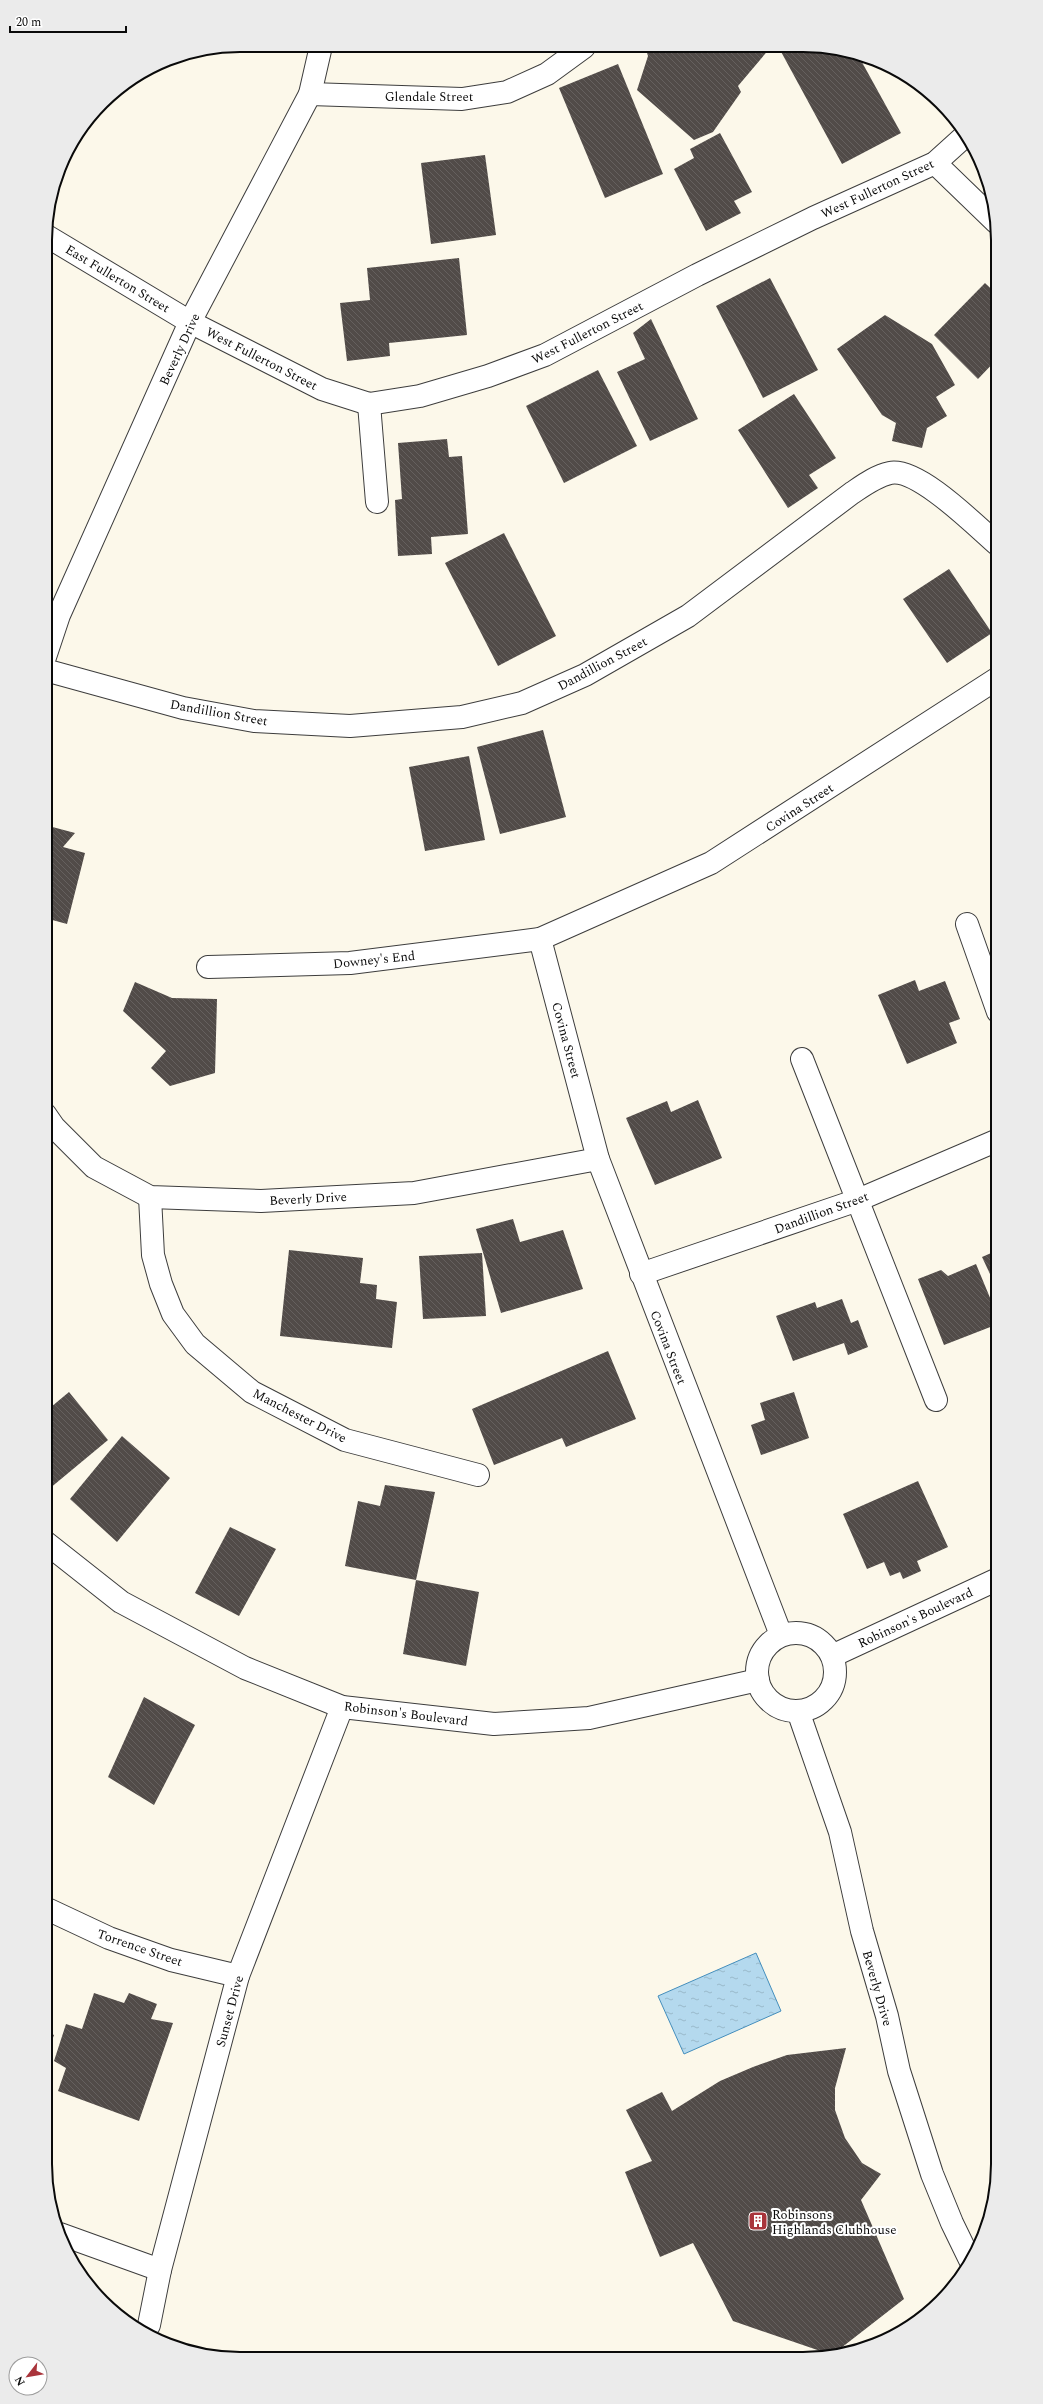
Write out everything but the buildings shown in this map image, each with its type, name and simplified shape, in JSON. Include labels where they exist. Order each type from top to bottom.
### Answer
[{"type":"street","name":"Beverly Drive","points":[[52,611],[190,322],[310,94],[320,52]]},
{"type":"street","name":"Glendale Street","points":[[310,94],[462,99],[507,92],[547,74],[577,52]]},
{"type":"street","name":"West Fullerton Street","points":[[190,322],[322,388],[369,404],[420,396],[488,376],[545,355],[710,269],[813,218],[935,163],[961,138]]},
{"type":"street","points":[[935,163],[989,215]]},
{"type":"street","name":"East Fullerton Street","points":[[52,239],[190,322]]},
{"type":"street","points":[[369,404],[377,502]]},
{"type":"street","name":"Dandillion Street","points":[[52,672],[183,708],[254,721],[350,726],[462,717],[522,703],[585,675],[688,616],[852,493],[873,479],[892,472],[909,475],[926,483],[991,539]]},
{"type":"street","name":"Covina Street","points":[[781,1635],[598,1159],[540,939],[711,864],[991,683]]},
{"type":"street","points":[[967,924],[991,992]]},
{"type":"street","name":"Downey's End","points":[[208,967],[350,964],[540,939]]},
{"type":"street","points":[[802,1060],[936,1400]]},
{"type":"street","name":"Beverly Drive","points":[[52,1124],[94,1168],[150,1197],[261,1201],[414,1193],[598,1159]]},
{"type":"street","name":"Dandillion Street","points":[[641,1274],[858,1200],[991,1143]]},
{"type":"street","name":"Manchester Drive","points":[[150,1197],[153,1255],[161,1284],[172,1314],[194,1344],[252,1392],[345,1440],[478,1475]]},
{"type":"street","name":"Robinson's Boulevard","points":[[52,1548],[121,1602],[245,1668],[342,1707],[494,1724],[589,1718],[758,1680]]},
{"type":"street","name":"Robinson's Boulevard","points":[[832,1656],[991,1582]]},
{"type":"street","points":[[792,1632],[805,1632],[816,1637],[826,1645],[832,1656],[835,1677],[827,1697],[809,1709],[798,1711],[780,1708],[766,1697],[758,1680],[756,1670],[764,1649],[771,1641],[781,1635],[792,1632]]},
{"type":"street","name":"Sunset Drive","points":[[149,2325],[160,2270],[238,1976],[342,1707]]},
{"type":"street","name":"Beverly Drive","points":[[798,1711],[840,1832],[862,1931],[887,2016],[903,2084],[932,2174],[968,2255]]},
{"type":"street","name":"Torrence Street","points":[[52,1911],[109,1938],[164,1958],[238,1976]]},
{"type":"street","points":[[66,2236],[160,2270]]},
{"type":"water","points":[[756,1953],[781,2011],[684,2054],[658,1996]]},
{"type":"place","name":"Robinsons Highlands Clubhouse","points":[[758,2221]]}]
